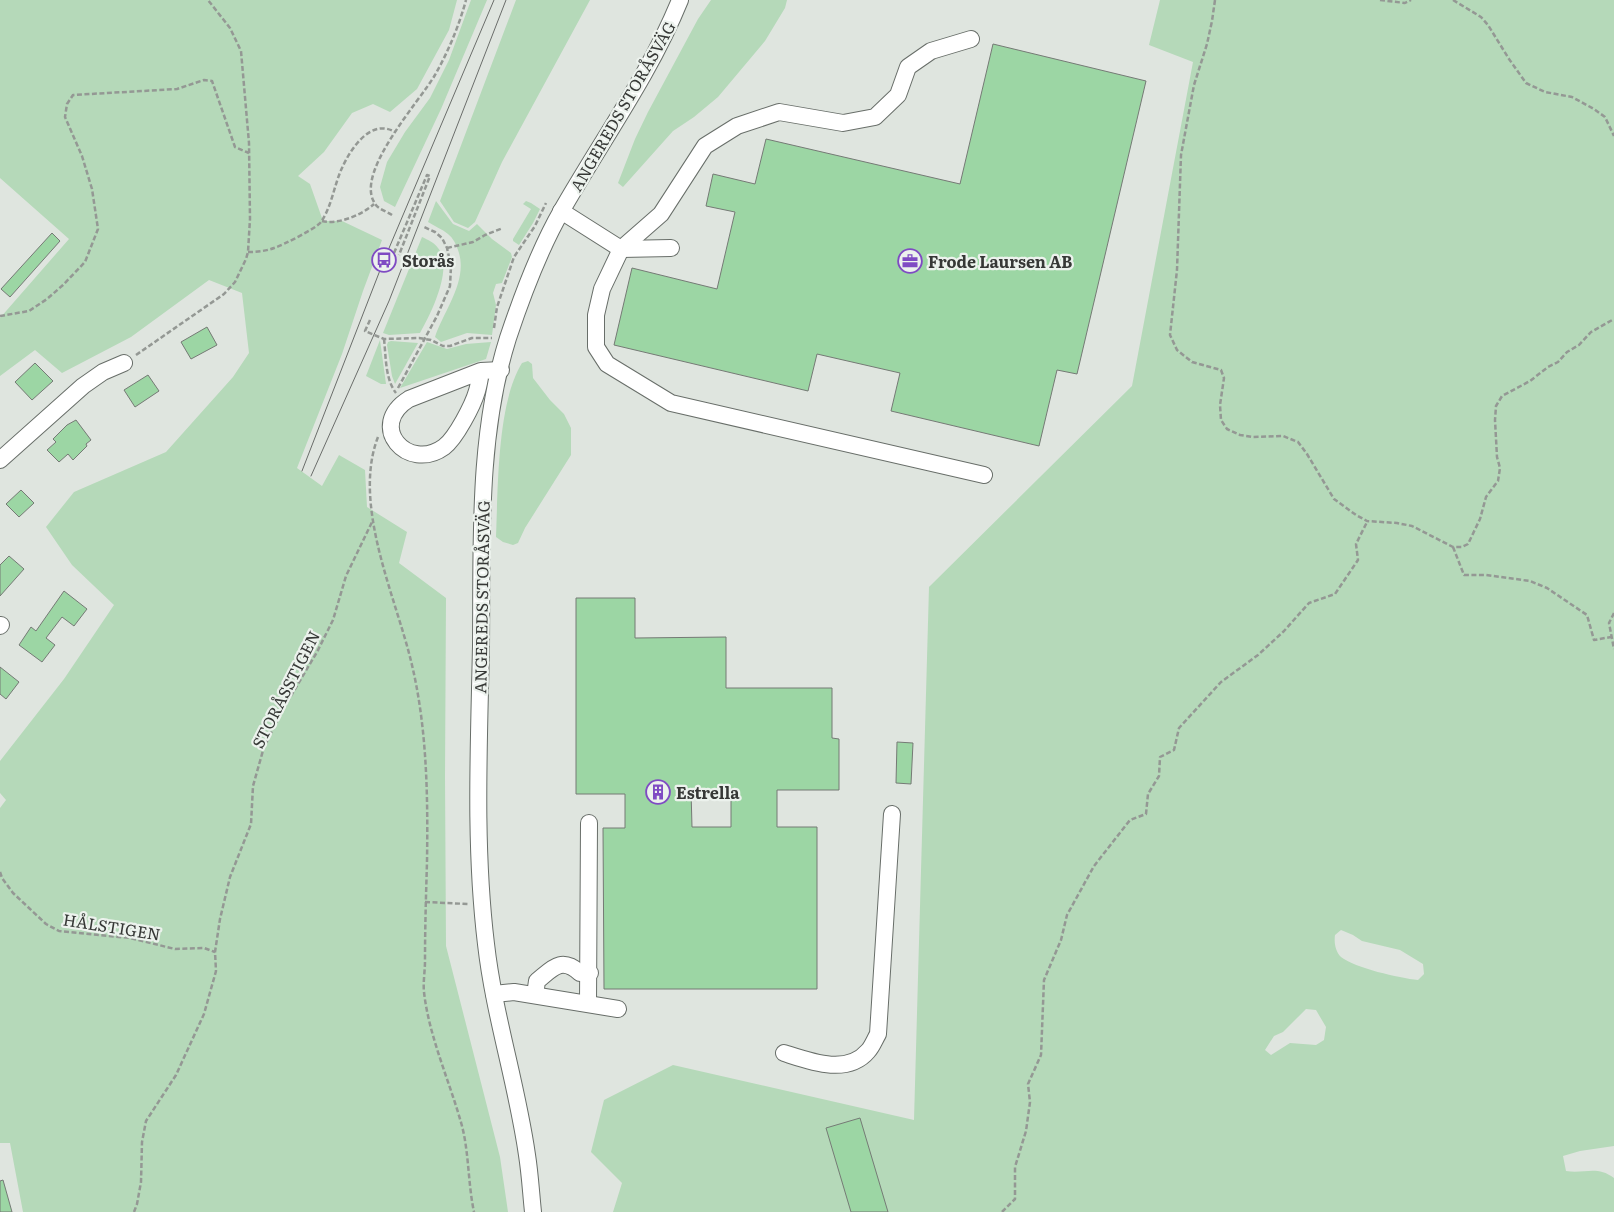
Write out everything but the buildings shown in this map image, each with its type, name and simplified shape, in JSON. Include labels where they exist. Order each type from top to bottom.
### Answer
[{"type":"street","name":"ANGEREDS STORÅSVÄG","points":[[532,1212],[527,1154],[494,994],[486,946],[482,905],[478,835],[481,512],[487,451],[507,342],[532,270],[562,212],[662,43],[680,0]]},
{"type":"street","points":[[971,38],[931,51],[908,67],[898,95],[874,117],[843,123],[780,112],[737,126],[705,146],[661,214],[621,249],[602,289],[596,315],[596,346],[607,364],[671,403],[984,475]]},
{"type":"street","points":[[562,212],[621,249],[671,248]]},
{"type":"street","points":[[0,460],[84,386],[103,372],[124,363]]},
{"type":"street","points":[[481,372],[477,391],[469,408],[452,438],[443,447],[422,455],[411,453],[394,441],[391,432],[392,420],[396,408],[401,404],[409,399],[481,372],[501,370]]},
{"type":"street","points":[[784,1053],[817,1063],[834,1065],[853,1062],[869,1051],[878,1034],[892,814]]},
{"type":"street","points":[[588,1003],[590,973],[589,823]]},
{"type":"street","points":[[535,995],[537,982],[556,965],[573,966],[580,973],[590,973]]},
{"type":"street","points":[[494,994],[514,992],[588,1003],[618,1010]]},
{"type":"path","points":[[124,363],[224,294],[234,282],[248,252],[250,219],[249,153],[241,52],[230,28],[208,0]]},
{"type":"path","points":[[392,214],[374,204],[370,189],[373,172],[378,160],[422,96],[445,57],[466,0]]},
{"type":"path","points":[[1215,0],[1212,21],[1194,85],[1182,145],[1176,270],[1170,335],[1177,350],[1192,362],[1221,370],[1224,378],[1220,397],[1221,420],[1227,429],[1240,436],[1283,436],[1298,442],[1308,454],[1334,499],[1356,515],[1367,521],[1397,522],[1412,526],[1453,547],[1462,547],[1468,544],[1480,519],[1486,497],[1498,481],[1500,468],[1495,420],[1496,406],[1502,396],[1530,382],[1548,367],[1558,362],[1567,352],[1579,345],[1591,332],[1614,319]]},
{"type":"path","points":[[1380,0],[1405,3],[1411,0]]},
{"type":"path","points":[[1453,0],[1481,17],[1526,83],[1545,92],[1572,97],[1594,109],[1604,118],[1614,136]]},
{"type":"path","points":[[0,316],[28,311],[58,290],[86,262],[98,229],[92,189],[82,156],[64,117],[66,104],[73,95],[177,89],[204,80],[212,81],[235,147],[249,153]]},
{"type":"path","points":[[248,252],[275,248],[316,227],[322,221],[342,166],[357,143],[373,130],[384,128],[396,132]]},
{"type":"path","points":[[394,253],[427,175],[430,176],[399,255]]},
{"type":"path","points":[[494,329],[497,307],[514,257],[535,226],[546,203]]},
{"type":"path","points":[[322,221],[338,221],[366,210],[374,204]]},
{"type":"path","points":[[424,227],[442,238],[448,248],[451,266],[450,286],[425,339]]},
{"type":"path","points":[[448,248],[473,242],[503,228]]},
{"type":"path","points":[[370,320],[366,331],[384,339],[425,339],[443,346],[450,346],[472,338],[493,338]]},
{"type":"path","points":[[384,339],[390,385],[395,392],[401,394]]},
{"type":"path","name":"STORÅSSTIGEN","points":[[134,1212],[141,1182],[142,1142],[146,1120],[176,1075],[204,1014],[216,971],[215,952],[230,877],[251,824],[253,786],[264,748],[282,711],[329,628],[346,576],[373,520],[382,563],[411,663],[423,733],[427,862],[425,902]]},
{"type":"path","points":[[1002,1212],[1015,1199],[1016,1167],[1026,1131],[1030,1102],[1028,1084],[1040,1055],[1044,980],[1061,940],[1066,915],[1094,866],[1130,820],[1146,814],[1148,794],[1159,776],[1160,757],[1174,750],[1179,728],[1220,682],[1258,654],[1284,631],[1309,603],[1335,594],[1358,560],[1356,544],[1367,521]]},
{"type":"path","points":[[1453,547],[1464,575],[1530,581],[1547,588],[1587,615],[1594,640],[1611,637]]},
{"type":"path","points":[[1614,614],[1609,623],[1614,649]]},
{"type":"path","name":"HÅLSTIGEN","points":[[0,872],[13,893],[46,924],[59,931],[130,938],[175,949],[204,948],[215,952]]},
{"type":"path","points":[[474,1212],[462,1128],[429,1018],[424,991],[425,902],[482,905]]},
{"type":"green space","points":[[0,0],[457,0],[449,30],[417,89],[390,112],[373,104],[352,113],[324,152],[298,176],[310,184],[323,221],[342,221],[382,240],[342,354],[297,468],[322,486],[339,455],[365,470],[367,507],[407,532],[399,563],[446,598],[446,946],[500,1157],[508,1212],[23,1212],[10,1143],[0,1143],[0,808],[6,800],[0,793],[0,761],[64,679],[114,605],[72,565],[46,527],[74,492],[166,452],[233,377],[249,353],[242,293],[209,280],[131,337],[62,373],[35,350],[0,376],[0,318],[69,239],[0,178]]},
{"type":"green space","points":[[471,0],[487,0],[441,109],[395,207],[384,201],[380,187],[387,162],[405,132],[430,98],[449,60]]},
{"type":"green space","points":[[516,0],[590,0],[502,162],[475,222],[468,228],[454,222],[440,201]]},
{"type":"green space","points":[[711,0],[787,0],[785,8],[765,41],[718,97],[673,131],[623,187],[618,183],[635,139],[698,19]]},
{"type":"green space","points":[[1160,0],[1614,0],[1614,1146],[1580,1151],[1563,1156],[1566,1171],[1596,1171],[1608,1174],[1614,1178],[1614,1212],[613,1212],[622,1183],[591,1152],[604,1100],[673,1065],[914,1120],[929,587],[1132,386],[1193,62],[1149,45]],"holes":[[[1341,930],[1362,941],[1400,950],[1423,964],[1424,974],[1418,980],[1410,979],[1378,972],[1348,961],[1339,955],[1335,946],[1335,935]],[[1306,1009],[1316,1010],[1326,1027],[1324,1040],[1316,1045],[1290,1043],[1271,1055],[1265,1050],[1274,1036],[1283,1032]]]},
{"type":"green space","points":[[436,201],[453,224],[469,231],[477,224],[492,239],[511,253],[512,257],[502,283],[496,284],[493,293],[496,305],[492,335],[467,333],[441,342],[435,337],[458,284],[461,261],[451,237],[428,222]]},
{"type":"green space","points":[[526,201],[540,209],[519,245],[513,239],[531,209],[523,204]]},
{"type":"green space","points":[[422,237],[435,244],[442,256],[442,278],[435,303],[420,333],[389,335],[383,333]]},
{"type":"green space","points":[[380,340],[386,384],[381,384],[366,376]]},
{"type":"green space","points":[[391,341],[418,343],[395,384],[387,345]]},
{"type":"green space","points":[[427,342],[447,349],[466,344],[491,342],[486,359],[400,388]]},
{"type":"green space","points":[[528,361],[532,364],[533,378],[564,414],[571,428],[571,455],[525,528],[518,543],[513,545],[503,542],[496,537],[500,447],[503,423],[514,380],[522,363]]},
{"type":"tram line","points":[[302,471],[384,260],[494,0]]},
{"type":"tram line","points":[[311,476],[389,301],[506,0]]},
{"type":"place","name":"Storås","points":[[384,260]]},
{"type":"place","name":"Frode Laursen AB","points":[[910,261]]},
{"type":"place","name":"Estrella","points":[[658,792]]}]
